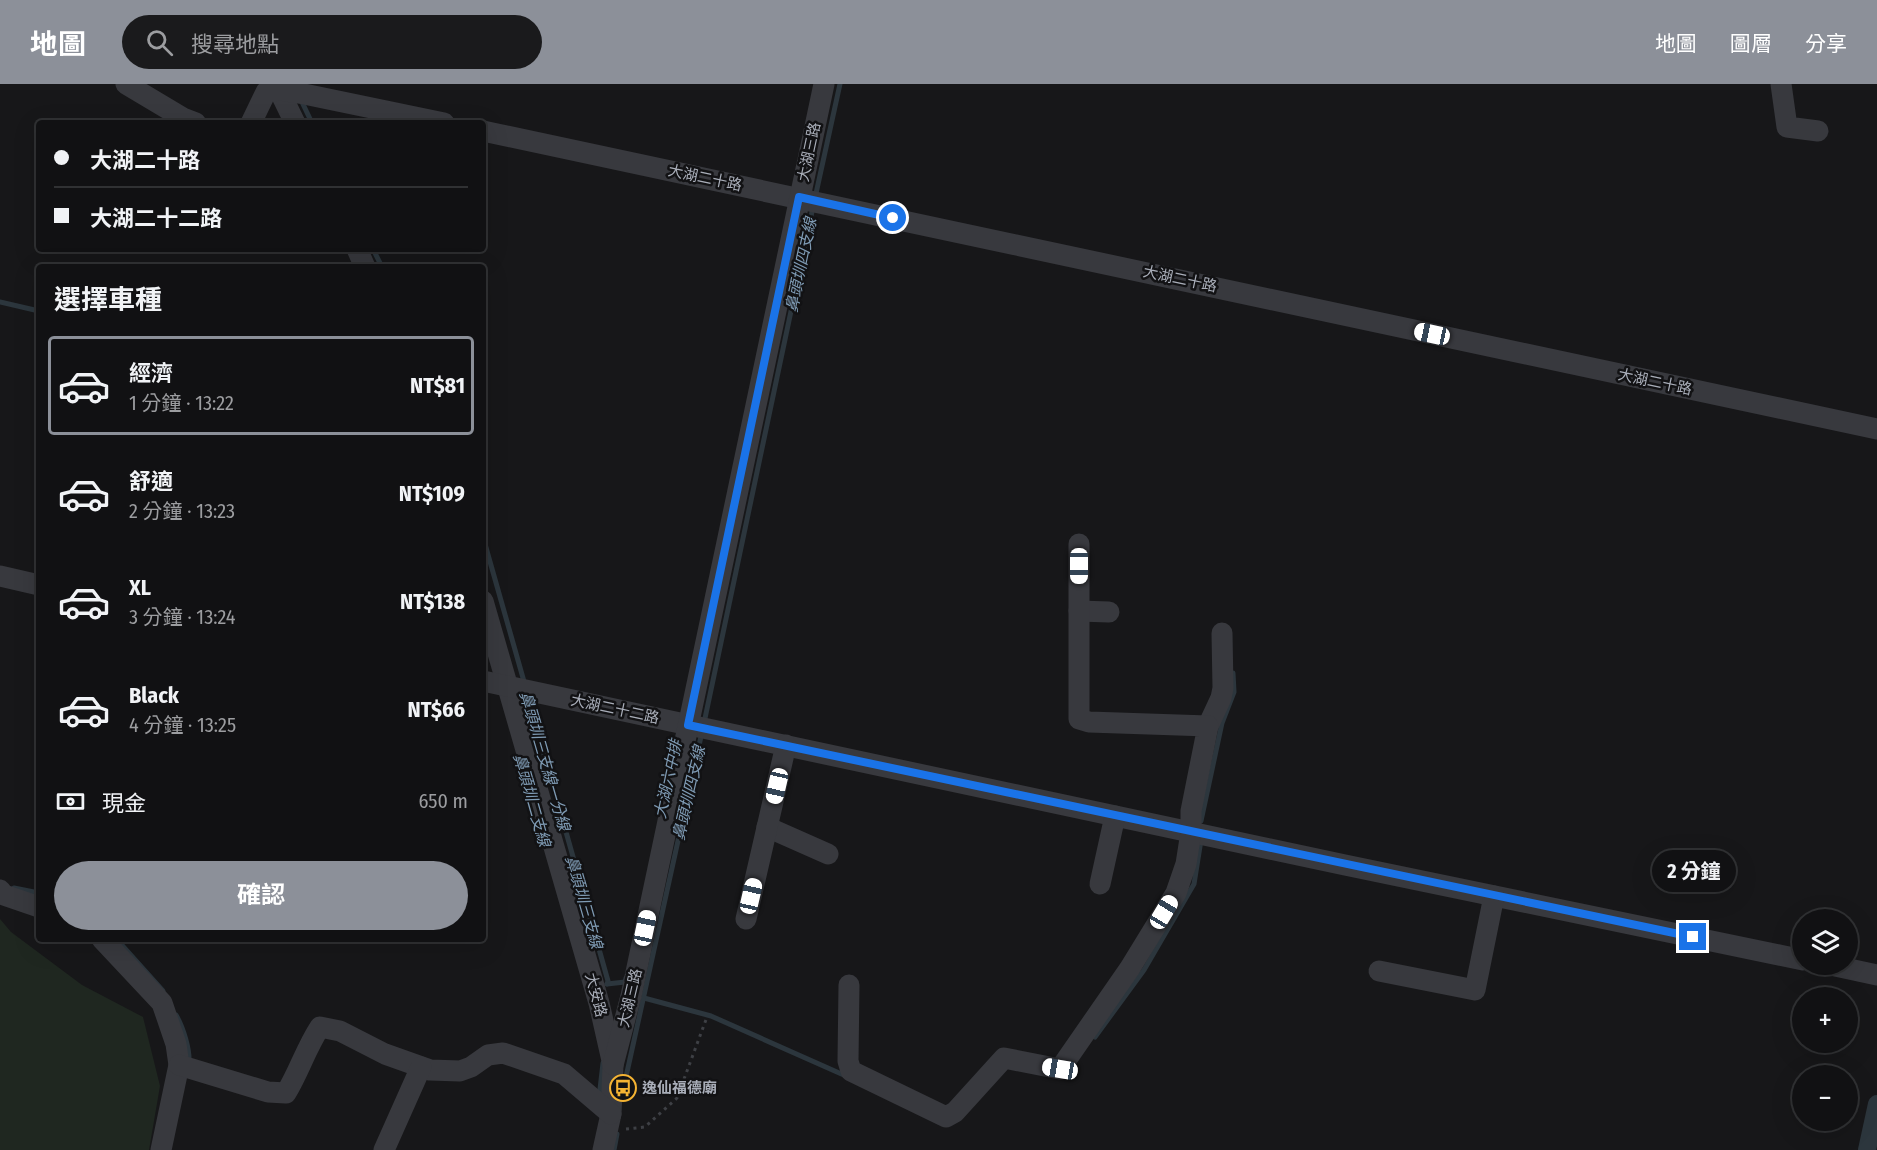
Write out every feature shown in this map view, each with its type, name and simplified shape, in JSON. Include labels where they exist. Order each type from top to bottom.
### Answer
[{"type":"street","points":[[126,84],[188,120]]},
{"type":"street","name":"大湖三路","points":[[613,1065],[631,996],[824,84]]},
{"type":"street","points":[[1781,84],[1787,127],[1818,131]]},
{"type":"street","points":[[252,120],[266,93],[277,87],[430,120]]},
{"type":"street","points":[[277,87],[294,120]]},
{"type":"street","name":"大湖二十路","points":[[486,132],[1877,429]]},
{"type":"street","points":[[1079,544],[1080,719],[1089,722],[1208,726]]},
{"type":"street","points":[[0,576],[36,584]]},
{"type":"street","points":[[1079,611],[1109,612]]},
{"type":"street","name":"大安路","points":[[486,612],[599,1003],[613,1065],[607,1132]]},
{"type":"street","points":[[849,984],[848,1061],[850,1071],[946,1117],[955,1112],[1004,1058],[1060,1069],[1130,968],[1176,893],[1186,864],[1191,832],[1191,811],[1208,726],[1221,699],[1223,688],[1222,633]]},
{"type":"street","name":"大湖二十二路","points":[[486,682],[1792,958]]},
{"type":"street","points":[[746,919],[786,745]]},
{"type":"street","points":[[1100,884],[1115,816]]},
{"type":"street","points":[[767,828],[828,854]]},
{"type":"street","points":[[0,890],[4,895],[36,907]]},
{"type":"street","points":[[1379,971],[1475,990],[1494,896]]},
{"type":"street","points":[[105,942],[162,1003],[176,1044],[179,1065],[161,1150]]},
{"type":"street","points":[[1858,971],[1877,975]]},
{"type":"street","points":[[179,1065],[268,1092],[286,1093],[310,1042],[320,1027],[340,1031],[385,1054],[430,1070],[460,1071],[471,1067],[488,1055],[503,1053],[564,1074],[607,1132]]},
{"type":"street","points":[[384,1150],[421,1067]]},
{"type":"path","points":[[607,1132],[645,1126],[677,1098],[707,1017]]},
{"type":"shaded area","points":[[0,919],[11,932],[82,985],[143,1017],[160,1086],[149,1150],[0,1150]]},
{"type":"waterway","name":"鼻頭圳四支線","points":[[815,198],[840,84]]},
{"type":"waterway","name":"鼻頭圳三支線","points":[[301,100],[311,120]]},
{"type":"waterway","name":"鼻頭圳四支線","points":[[704,723],[813,207]]},
{"type":"waterway","name":"鼻頭圳三支線","points":[[374,252],[380,264]]},
{"type":"waterway","points":[[0,302],[36,310]]},
{"type":"waterway","name":"鼻頭圳三支線","points":[[486,548],[525,685]]},
{"type":"waterway","points":[[1201,821],[1222,723],[1234,692],[1233,673]]},
{"type":"waterway","name":"鼻頭圳三支線","points":[[528,697],[607,984]]},
{"type":"waterway","name":"鼻頭圳四支線","points":[[622,1095],[702,732]]},
{"type":"waterway","points":[[1095,1037],[1144,970],[1194,884],[1201,840]]},
{"type":"waterway","points":[[14,888],[36,892]]},
{"type":"waterway","points":[[119,942],[163,991]]},
{"type":"waterway","points":[[607,984],[625,982],[626,978]]},
{"type":"waterway","points":[[644,998],[711,1016],[846,1076]]},
{"type":"waterway","points":[[176,1015],[186,1038],[189,1063]]},
{"type":"waterway","name":"鼻頭圳二支線","points":[[602,1098],[600,1089],[603,1063]]},
{"type":"waterway","points":[[1867,1150],[1877,1104]]},
{"type":"waterway","name":"鼻頭圳四支線","points":[[614,1150],[617,1134]]},
{"type":"place","name":"逸仙福德廟","points":[[623,1088]]},
{"type":"route","points":[[893,218],[799,197],[688,725],[1693,937]]},
{"type":"water label","name":"鼻頭圳三支線一分線","points":[[545,761]]},
{"type":"water label","name":"大湖六中排","points":[[668,779]]}]
